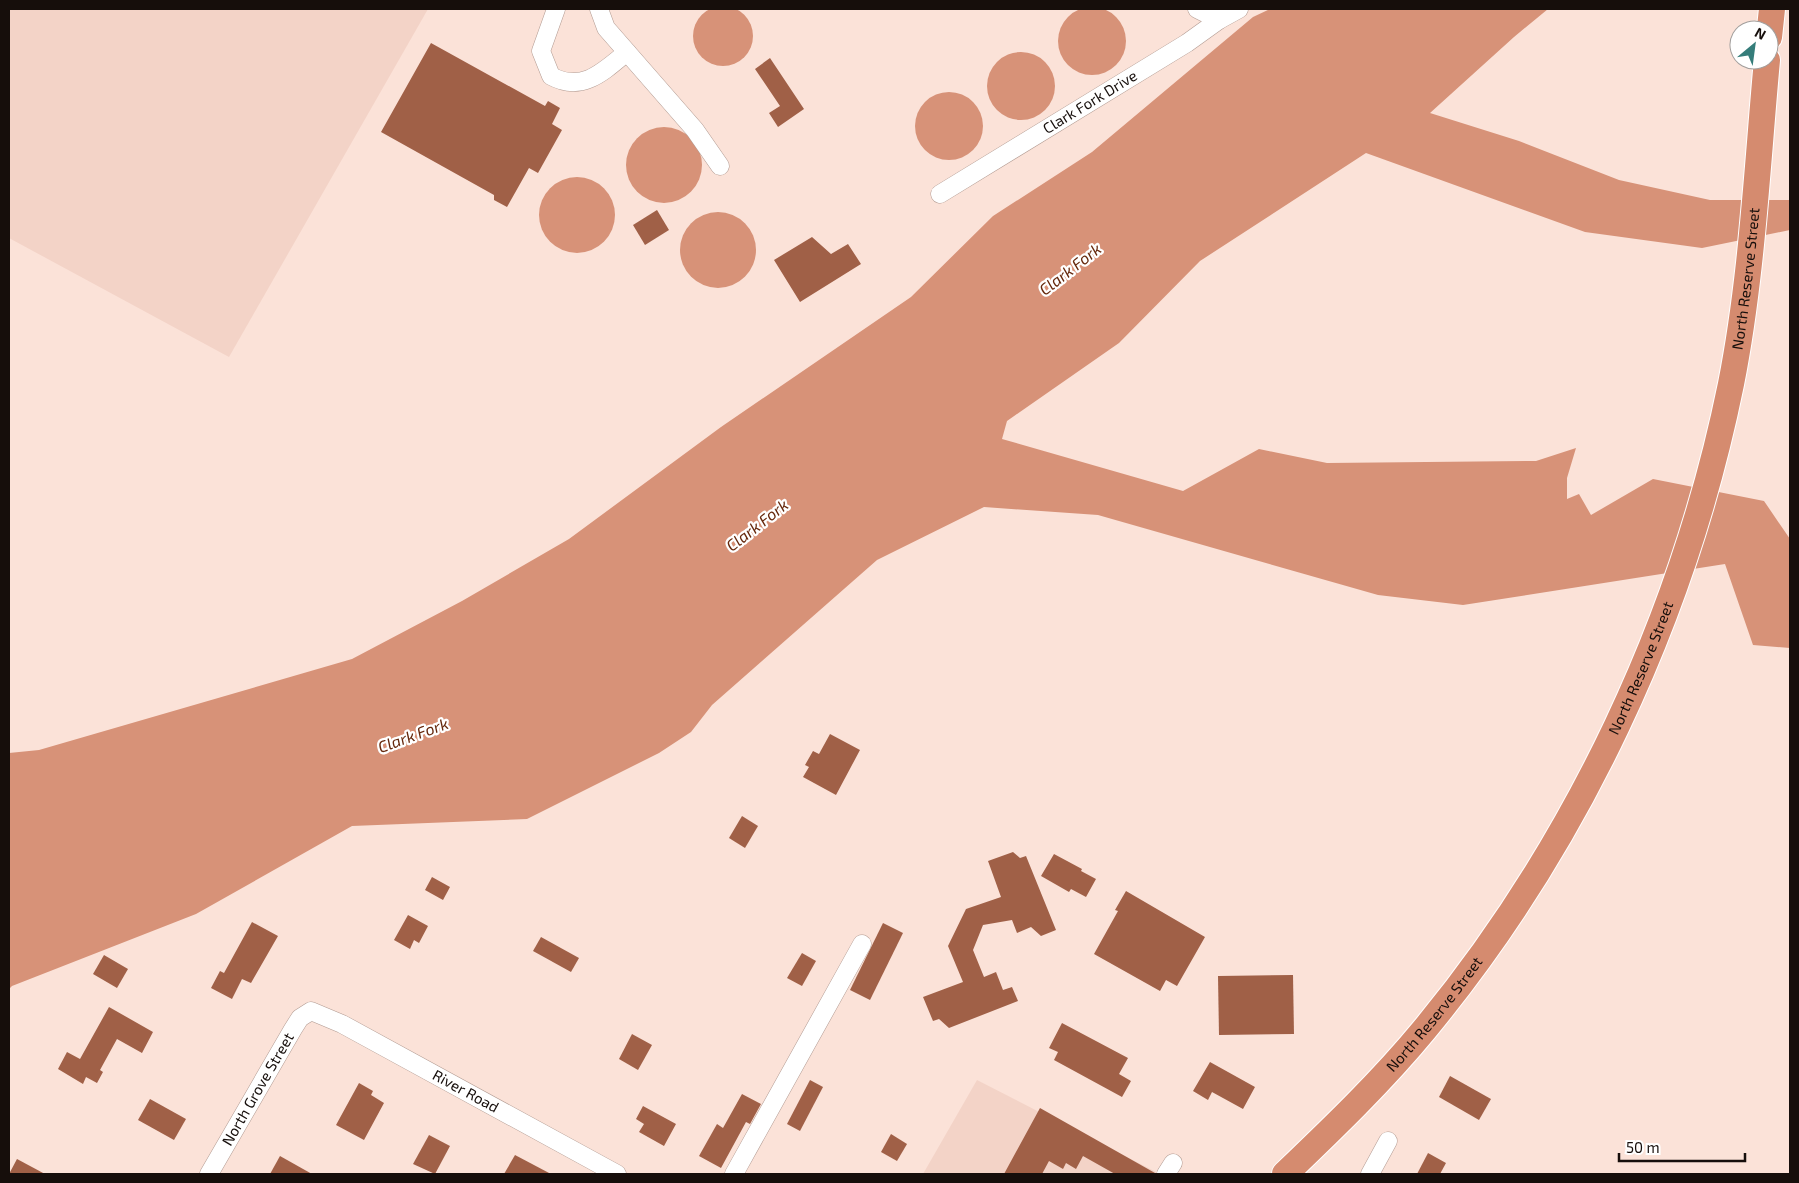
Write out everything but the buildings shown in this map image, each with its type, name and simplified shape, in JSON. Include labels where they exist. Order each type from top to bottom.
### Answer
[{"type":"highway","name":"North Reserve Street","points":[[1285,1174],[1342,1118],[1424,1031],[1470,972],[1527,890],[1613,737],[1659,628],[1710,474],[1731,383],[1744,300],[1766,70]]},
{"type":"street","points":[[556,9],[541,51],[551,76],[564,83],[574,83],[598,76],[627,52]]},
{"type":"street","points":[[599,9],[606,28],[696,130],[720,166]]},
{"type":"street","points":[[1197,9],[1219,20]]},
{"type":"street","name":"Clark Fork Drive","points":[[940,194],[1187,43],[1219,20],[1239,9]]},
{"type":"street","points":[[734,1174],[862,944]]},
{"type":"street","name":"North Grove Street","points":[[209,1174],[293,1029],[300,1018],[311,1010]]},
{"type":"street","name":"River Road","points":[[311,1010],[342,1024],[617,1174]]},
{"type":"street","points":[[1370,1174],[1388,1141]]},
{"type":"shaded area","points":[[9,9],[428,9],[229,357],[9,238]]},
{"type":"shaded area","points":[[977,1080],[1160,1174],[923,1174]]},
{"type":"water","points":[[717,6],[729,6],[740,11],[748,19],[753,30],[751,48],[740,61],[729,66],[717,66],[706,61],[698,53],[693,42],[693,30],[698,19],[706,11]]},
{"type":"water","points":[[1099,7],[1111,13],[1120,22],[1126,34],[1124,54],[1116,65],[1099,75],[1085,75],[1068,65],[1060,54],[1058,34],[1068,17],[1079,9]]},
{"type":"water","name":"Clark Fork","points":[[1270,9],[1548,9],[1430,113],[1519,141],[1619,180],[1710,200],[1790,200],[1790,230],[1702,248],[1585,232],[1366,153],[1200,261],[1119,343],[1007,421],[1002,439],[1183,491],[1259,449],[1327,463],[1536,461],[1576,448],[1567,478],[1567,499],[1579,494],[1591,515],[1653,479],[1764,501],[1790,539],[1790,648],[1753,645],[1725,564],[1463,605],[1378,595],[1098,515],[984,507],[877,560],[712,705],[691,732],[659,753],[527,819],[352,826],[196,914],[12,986],[9,989],[9,753],[39,750],[352,659],[462,601],[569,539],[721,427],[911,297],[993,216],[1092,152],[1253,17]]},
{"type":"water","points":[[1014,52],[1028,52],[1040,57],[1050,67],[1055,79],[1055,93],[1050,105],[1040,115],[1028,120],[1014,120],[1002,115],[992,105],[987,93],[987,79],[992,67],[1002,57]]},
{"type":"water","points":[[942,92],[956,92],[968,97],[978,107],[983,119],[983,133],[978,145],[968,155],[956,160],[942,160],[930,155],[920,145],[915,133],[915,119],[920,107],[930,97]]},
{"type":"water","points":[[664,127],[679,130],[691,138],[699,150],[702,165],[699,180],[691,192],[679,200],[664,203],[649,200],[637,192],[629,180],[626,165],[629,150],[637,138],[649,130]]},
{"type":"water","points":[[577,177],[592,180],[604,188],[612,200],[615,215],[612,230],[604,242],[592,250],[577,253],[562,250],[550,242],[542,230],[539,215],[542,200],[550,188],[562,180]]},
{"type":"water","points":[[718,212],[733,215],[745,223],[753,235],[756,250],[753,265],[745,277],[733,285],[718,288],[703,285],[691,277],[683,265],[680,250],[683,235],[691,223],[703,215]]}]
